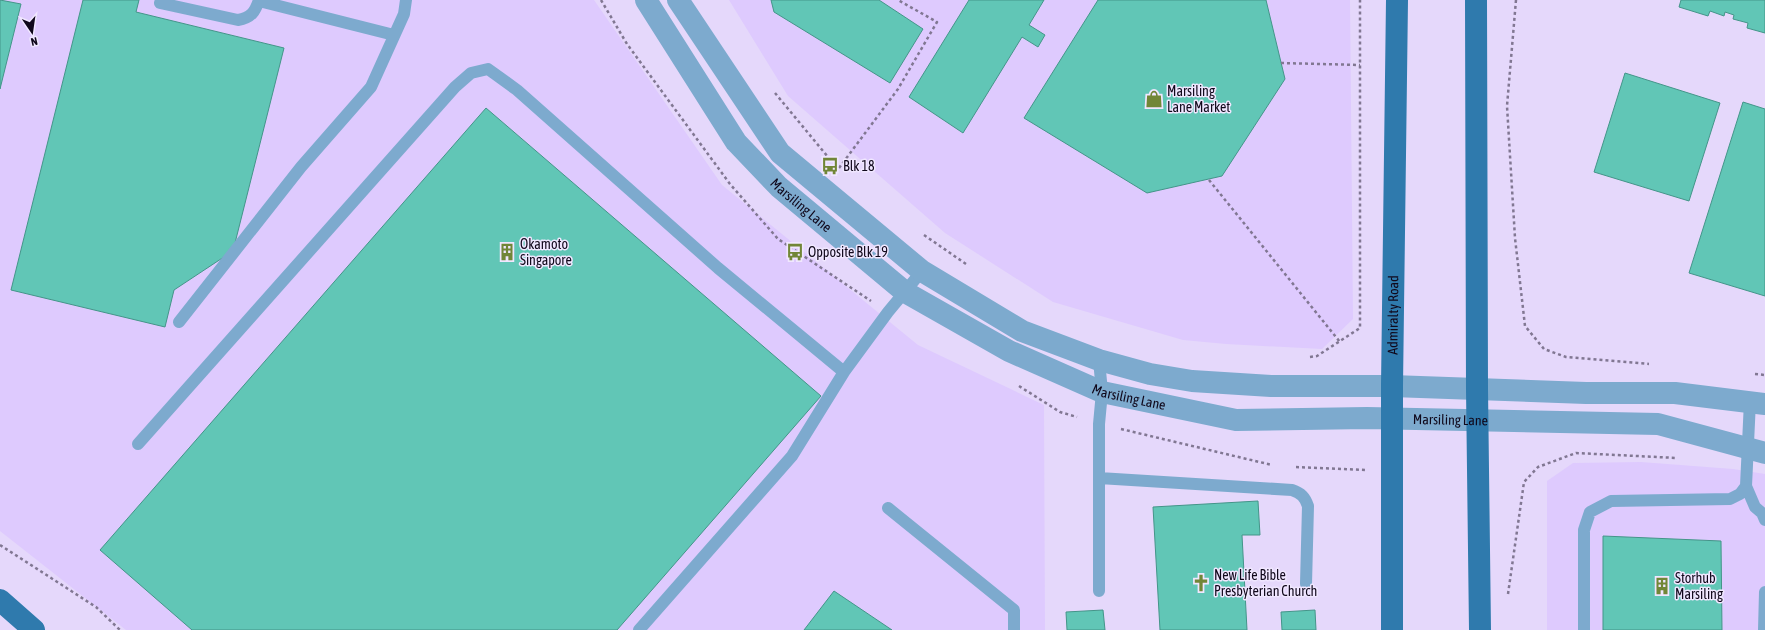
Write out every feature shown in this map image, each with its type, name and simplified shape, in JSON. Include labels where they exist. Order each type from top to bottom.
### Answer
[{"type":"main road","name":"Admiralty Road","points":[[1392,630],[1392,386],[1397,0]]},
{"type":"main road","points":[[1476,0],[1477,389],[1480,630]]},
{"type":"main road","points":[[0,600],[34,630]]},
{"type":"street","name":"Marsiling Lane","points":[[646,0],[736,142],[779,187],[906,292],[1009,351],[1102,392],[1236,420],[1478,420],[1658,424],[1757,451]]},
{"type":"street","name":"Marsiling Lane","points":[[678,0],[780,153],[922,271],[1022,331],[1099,360],[1150,374],[1192,381],[1271,386],[1392,386],[1675,393],[1758,402]]},
{"type":"street","points":[[671,40],[694,25]]},
{"type":"lane","points":[[179,322],[301,167],[371,87],[404,14],[406,0]]},
{"type":"lane","points":[[160,3],[238,20],[246,19],[253,14],[259,1],[394,35]]},
{"type":"lane","points":[[138,444],[455,87],[471,73],[488,69],[517,90],[718,268],[844,372]]},
{"type":"lane","points":[[639,630],[792,456],[844,372],[922,271]]},
{"type":"lane","points":[[1099,360],[1102,392],[1099,424],[1099,591]]},
{"type":"lane","points":[[1584,630],[1584,530],[1590,512],[1611,501],[1730,499],[1740,494],[1746,486],[1757,451],[1758,402]]},
{"type":"lane","points":[[1099,478],[1292,490],[1298,492],[1303,495],[1308,506],[1306,584]]},
{"type":"lane","points":[[1746,486],[1755,507],[1762,513],[1765,520]]},
{"type":"lane","points":[[888,508],[1014,610],[1014,630]]},
{"type":"lane","points":[[1764,630],[1765,592]]},
{"type":"path","points":[[843,173],[838,168],[898,89],[936,22],[898,0]]},
{"type":"path","points":[[1303,358],[1317,356],[1360,328],[1360,0]]},
{"type":"path","points":[[1516,0],[1506,106],[1514,238],[1525,326],[1544,349],[1566,357],[1654,365]]},
{"type":"path","points":[[1281,63],[1360,65]]},
{"type":"path","points":[[773,91],[833,162]]},
{"type":"path","points":[[1209,180],[1340,342]]},
{"type":"path","points":[[921,234],[967,265]]},
{"type":"path","points":[[1749,373],[1765,375]]},
{"type":"path","points":[[1507,600],[1524,482],[1538,467],[1576,453],[1683,459]]},
{"type":"path","points":[[0,546],[96,607],[120,630]]},
{"type":"shaded area","points":[[0,0],[594,0],[722,185],[918,345],[1044,405],[1045,630],[126,630],[0,531]]},
{"type":"shaded area","points":[[729,0],[1350,0],[1353,319],[1322,349],[1226,344],[1183,340],[1053,302],[945,233],[788,96]]},
{"type":"shaded area","points":[[1641,462],[1733,469],[1765,474],[1765,630],[1547,630],[1547,481],[1573,463]]},
{"type":"building","points":[[0,0],[21,4],[0,89]]},
{"type":"building","points":[[83,0],[139,0],[136,12],[284,48],[233,251],[174,290],[165,327],[11,290]]},
{"type":"building","points":[[771,0],[879,0],[923,29],[890,83],[774,12]]},
{"type":"building","points":[[969,0],[1044,0],[1029,25],[1045,35],[1038,47],[1022,37],[963,133],[909,97]]},
{"type":"building","name":"Marsiling Lane Market","points":[[1098,0],[1266,0],[1285,79],[1222,176],[1147,193],[1024,118]]},
{"type":"building","points":[[1681,0],[1765,0],[1765,33],[1747,28],[1748,23],[1733,19],[1734,15],[1725,12],[1724,16],[1710,11],[1708,16],[1679,7]]},
{"type":"building","points":[[1625,73],[1720,103],[1689,201],[1594,172]]},
{"type":"building","points":[[1743,102],[1765,109],[1765,296],[1689,273]]},
{"type":"building","name":"Okamoto Singapore","points":[[486,108],[821,396],[617,630],[192,630],[100,550]]},
{"type":"building","name":"New Life Bible Presbyterian Church","points":[[1258,501],[1260,535],[1242,535],[1247,630],[1160,630],[1153,507]]},
{"type":"building","name":"Storhub Marsiling","points":[[1603,536],[1721,541],[1722,630],[1603,630]]},
{"type":"building","points":[[834,591],[892,630],[804,630]]},
{"type":"building","points":[[1103,610],[1105,630],[1067,630],[1066,612]]},
{"type":"building","name":"New Life Bible Presbyterian Church","points":[[1315,610],[1316,630],[1282,630],[1281,612]]},
{"type":"place","name":"Marsiling Lane Market","points":[[1154,99]]},
{"type":"place","name":"Blk 18","points":[[830,166]]},
{"type":"place","name":"Okamoto Singapore","points":[[507,252]]},
{"type":"place","name":"Opposite Blk 19","points":[[795,252]]},
{"type":"place","name":"New Life Bible Presbyterian Church","points":[[1201,583]]},
{"type":"place","name":"Storhub Marsiling","points":[[1662,586]]}]
